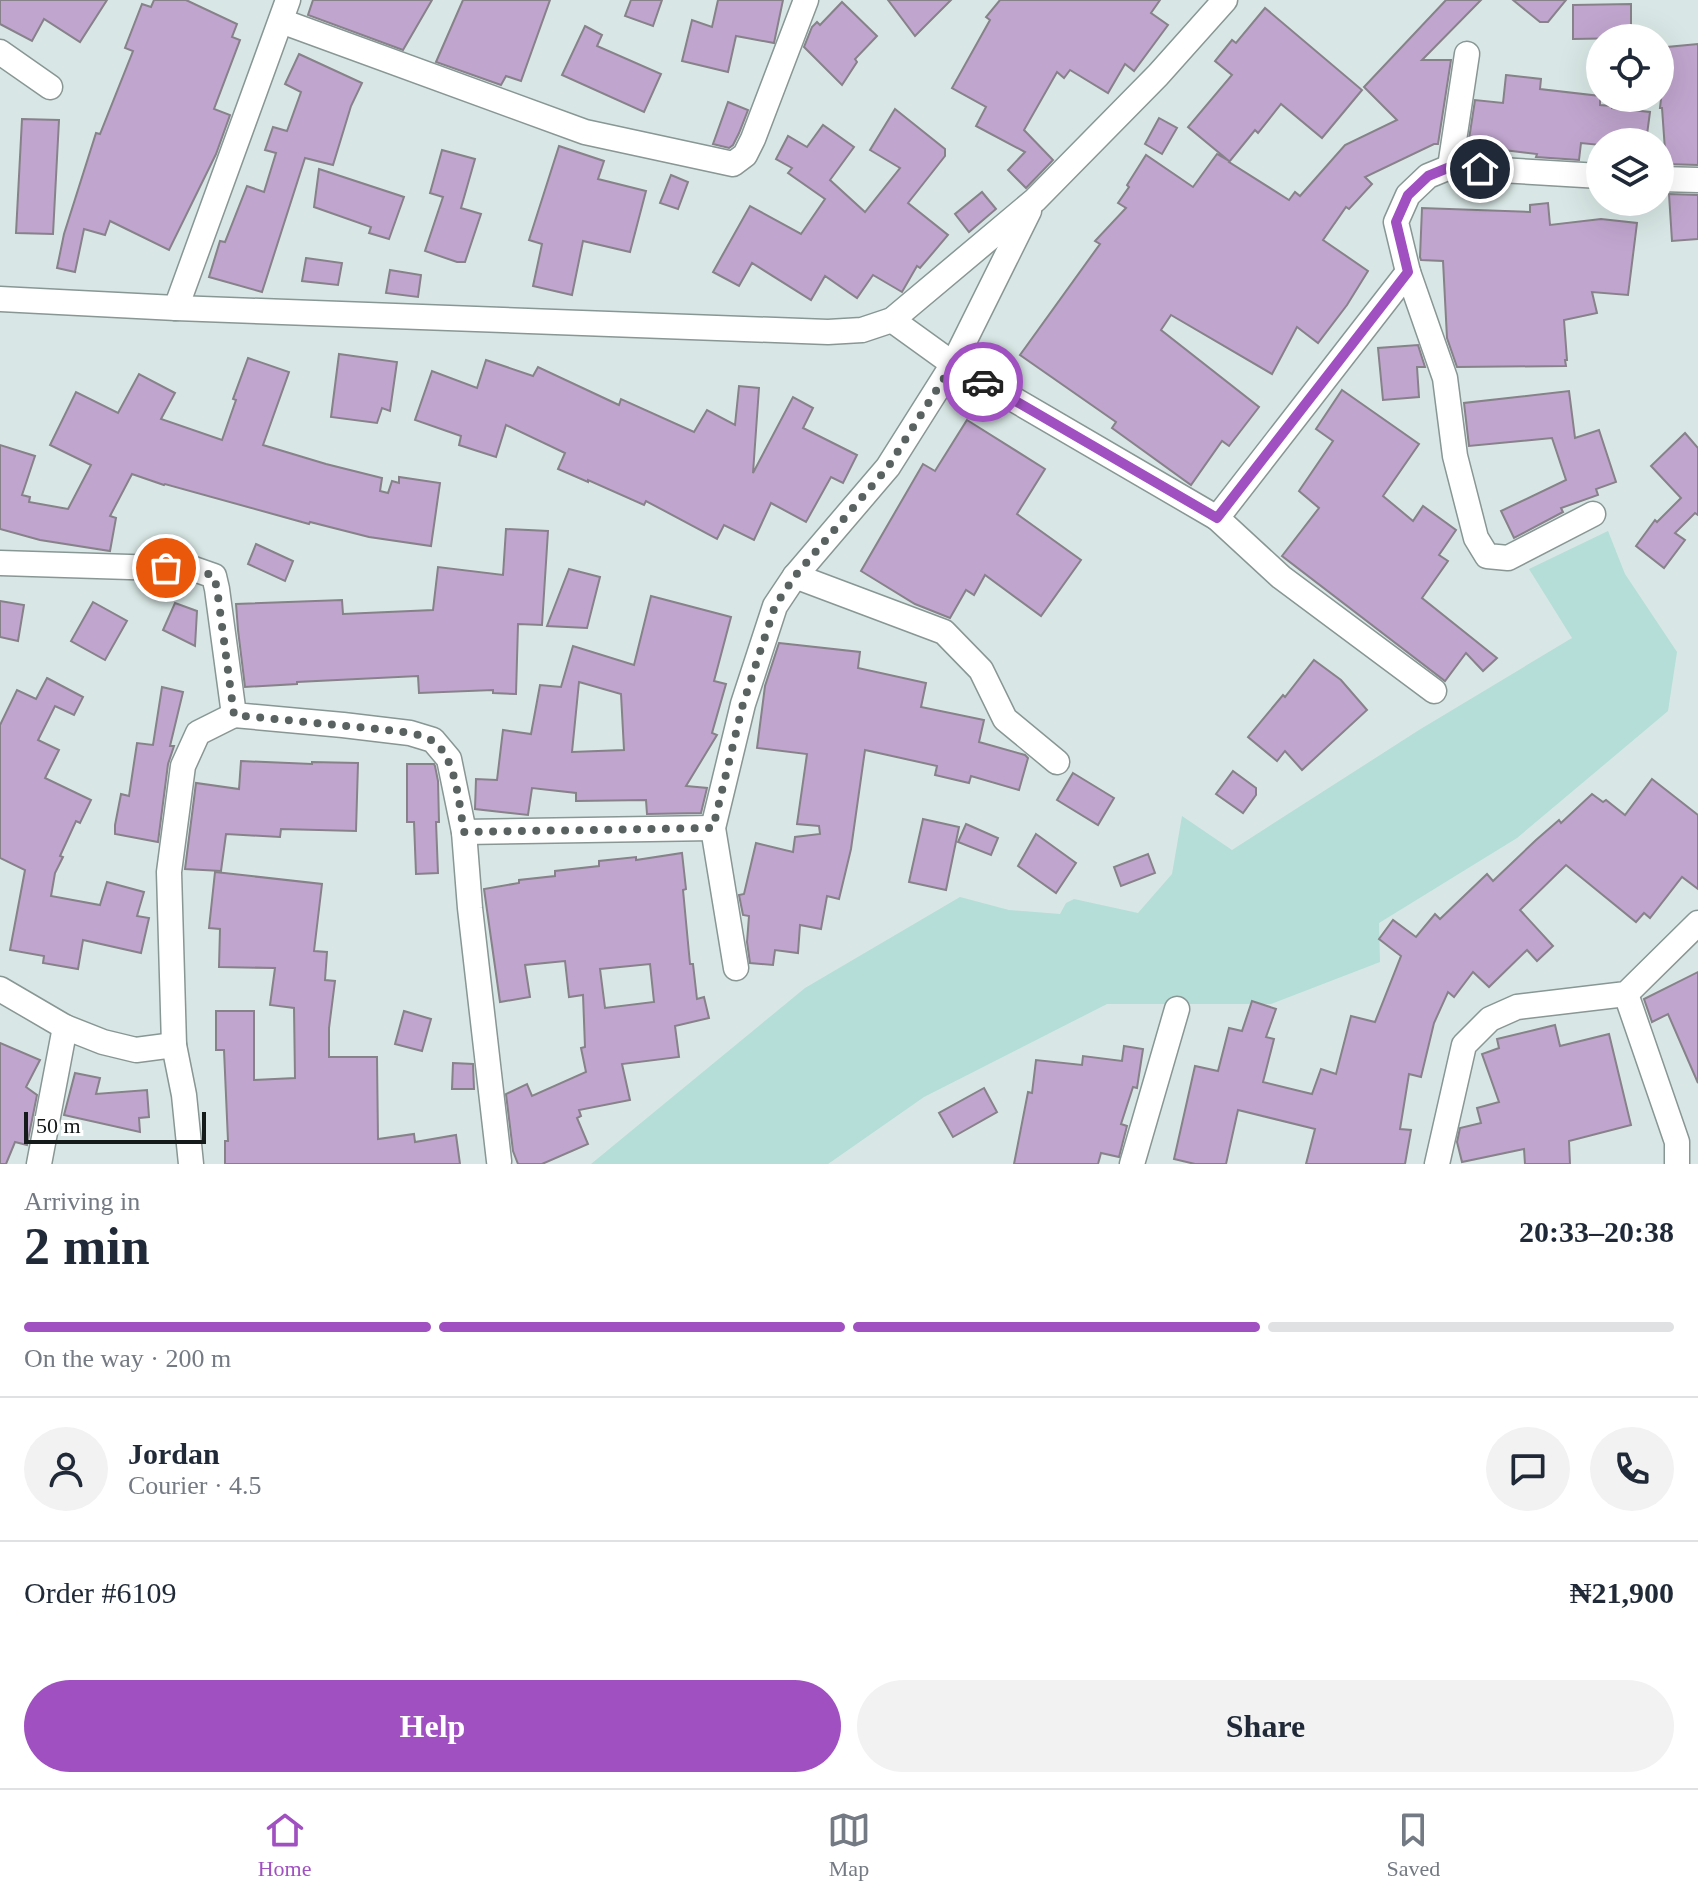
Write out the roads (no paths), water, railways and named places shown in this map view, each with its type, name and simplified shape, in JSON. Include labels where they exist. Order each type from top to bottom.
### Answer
[{"type":"street","points":[[176,308],[284,10],[585,132],[733,164],[745,155],[753,139],[806,0]]},
{"type":"street","points":[[0,299],[828,332],[862,330],[892,320],[1035,200],[1158,75],[1225,0]]},
{"type":"street","points":[[0,52],[50,87]]},
{"type":"street","points":[[1450,167],[1467,54]]},
{"type":"street","points":[[1586,175],[1450,167],[1428,176],[1408,195],[1396,222],[1408,272],[1445,378],[1455,456],[1476,538],[1487,556],[1508,558],[1593,514]]},
{"type":"street","points":[[1674,179],[1698,180]]},
{"type":"street","points":[[736,968],[713,828],[743,704],[775,606],[795,576],[888,467],[953,364],[1035,200]]},
{"type":"street","points":[[1217,518],[1408,272]]},
{"type":"street","points":[[892,320],[953,364],[1217,518],[1281,577],[1434,691]]},
{"type":"street","points":[[0,563],[194,569],[214,576],[234,715]]},
{"type":"street","points":[[795,576],[944,632],[981,670],[1005,719],[1057,762]]},
{"type":"street","points":[[191,1164],[184,1095],[174,1045],[169,872],[183,766],[198,733],[234,715],[410,733],[433,740],[449,759],[464,832],[499,1161]]},
{"type":"street","points":[[464,832],[713,828]]},
{"type":"street","points":[[1437,1164],[1464,1045],[1490,1019],[1517,1007],[1626,994],[1698,923]]},
{"type":"street","points":[[0,989],[65,1027],[103,1042],[136,1050],[174,1045]]},
{"type":"street","points":[[1626,994],[1677,1142],[1677,1164]]},
{"type":"street","points":[[1132,1164],[1177,1009]]},
{"type":"street","points":[[39,1164],[65,1027]]}]
